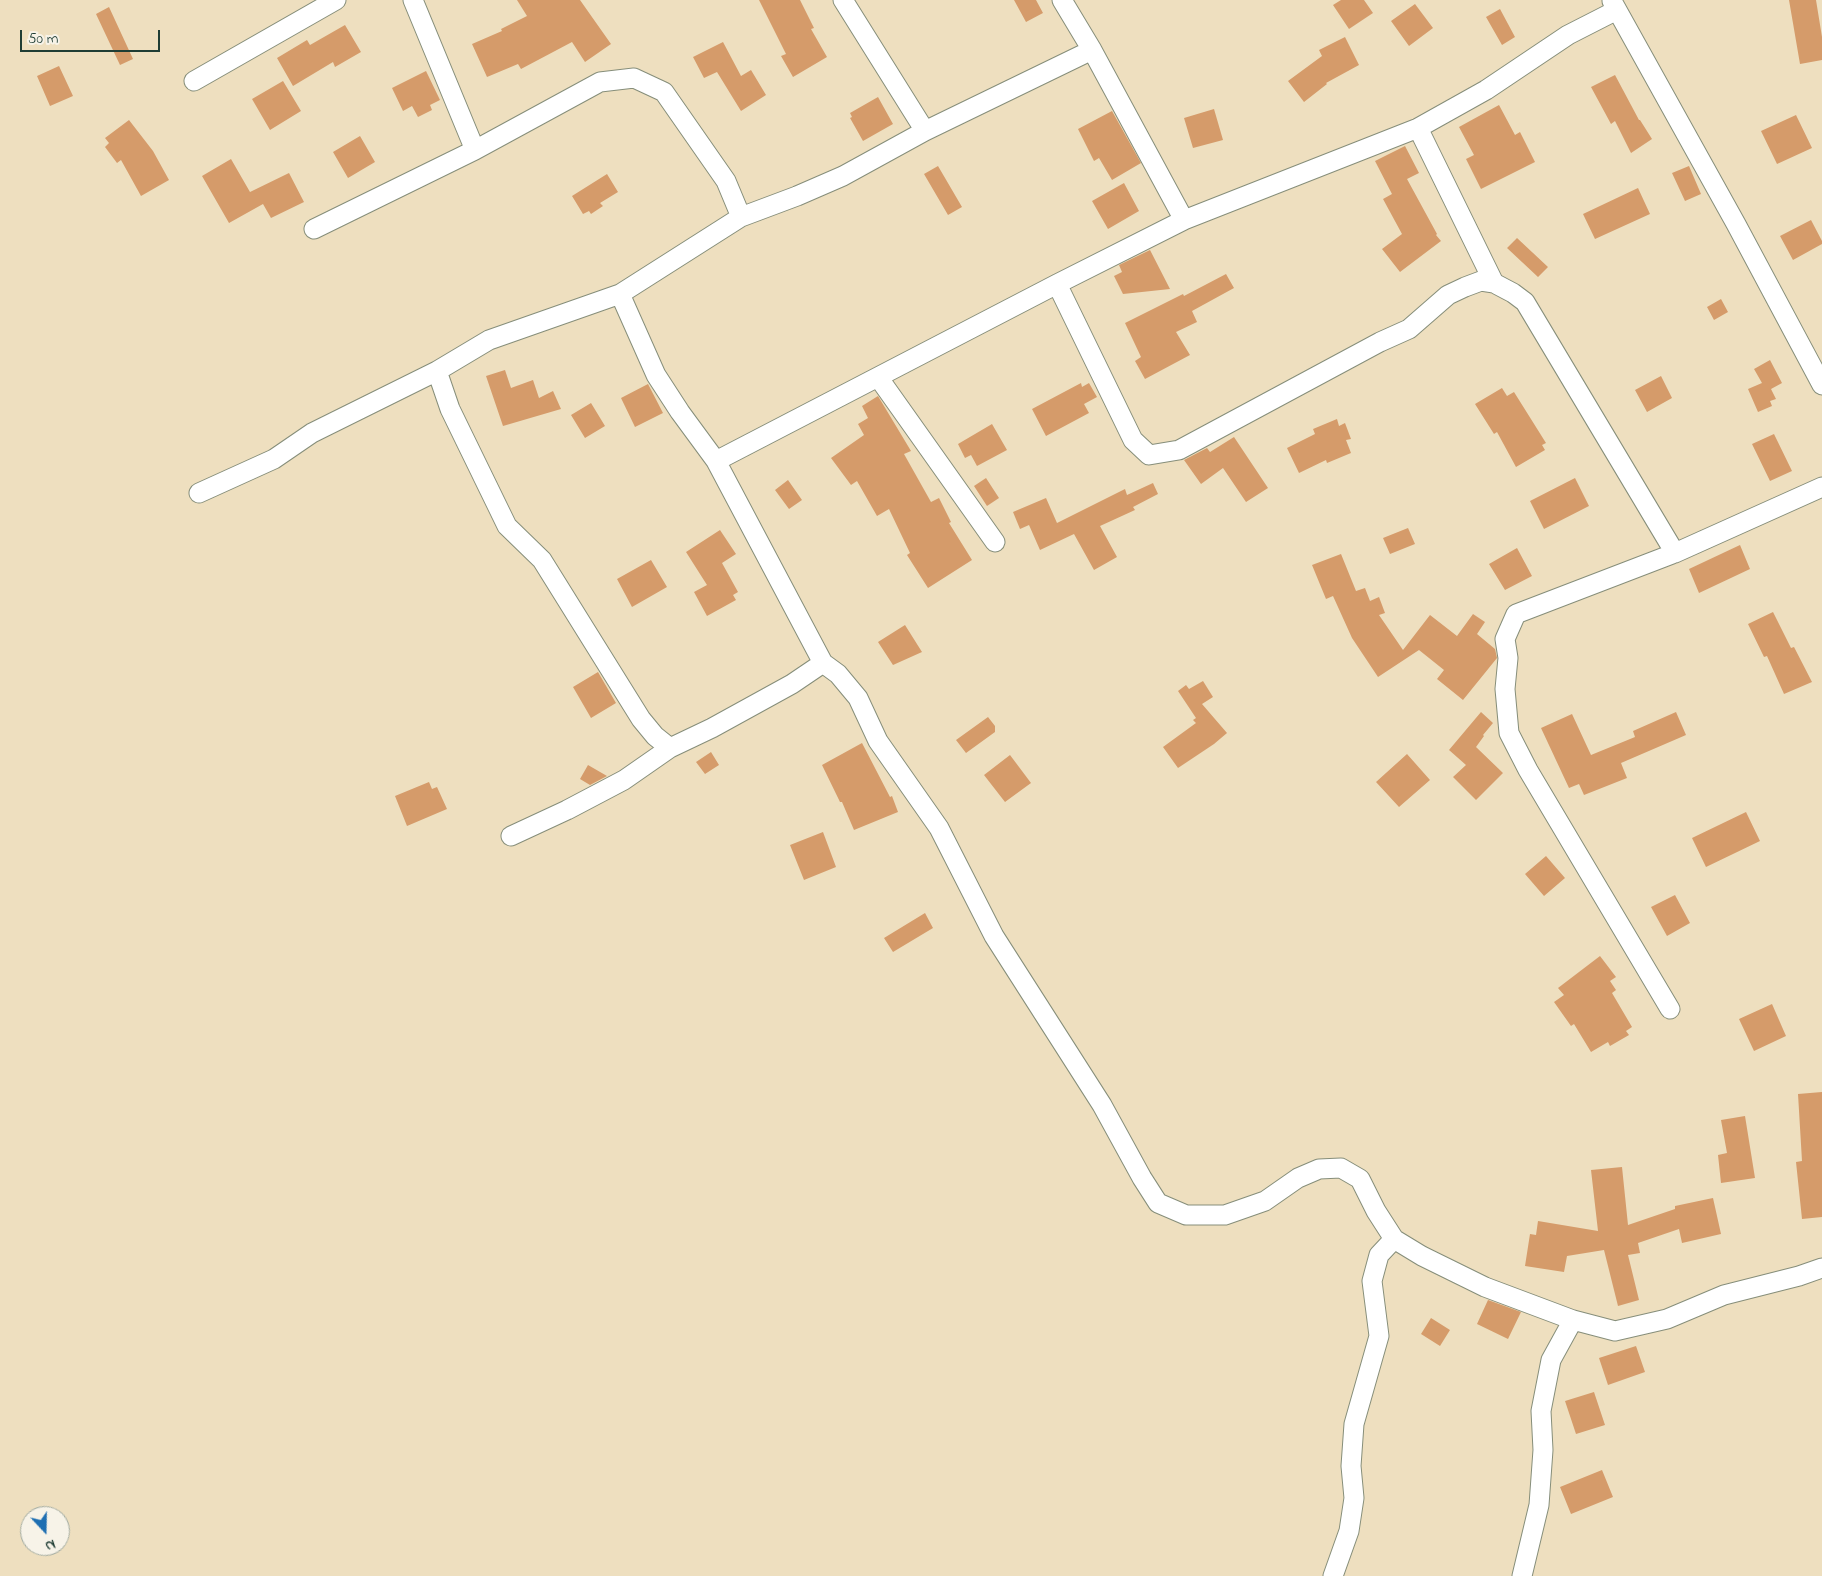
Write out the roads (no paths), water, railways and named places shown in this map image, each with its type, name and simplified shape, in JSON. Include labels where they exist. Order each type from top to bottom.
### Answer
[{"type":"street","points":[[194,81],[336,0]]},
{"type":"street","points":[[413,0],[475,150]]},
{"type":"street","points":[[843,0],[925,131]]},
{"type":"street","points":[[1062,0],[1092,50],[1184,220]]},
{"type":"street","points":[[716,461],[1184,220],[1418,128],[1486,90],[1614,5],[1736,224],[1822,384]]},
{"type":"street","points":[[199,493],[274,459],[312,433],[437,372],[489,340],[620,294],[741,217],[843,176],[925,131],[1092,50]]},
{"type":"street","points":[[314,230],[475,150],[600,82],[634,78],[664,92],[726,181],[741,217]]},
{"type":"street","points":[[1418,128],[1494,283]]},
{"type":"street","points":[[1057,284],[1133,440],[1148,455],[1179,450],[1380,342],[1409,329],[1448,295],[1481,281],[1494,283],[1525,302],[1675,553]]},
{"type":"street","points":[[620,294],[656,375],[716,461],[823,663],[838,674],[858,698],[878,741],[939,828],[994,936],[1102,1105],[1158,1203],[1186,1215],[1225,1215],[1265,1201],[1298,1178],[1319,1169],[1341,1168],[1360,1179],[1376,1211],[1394,1239],[1422,1256],[1485,1286],[1573,1320],[1615,1331],[1667,1319],[1724,1295],[1799,1276],[1822,1268]]},
{"type":"street","points":[[437,372],[450,409],[507,526],[542,560],[641,719],[655,736],[670,748]]},
{"type":"street","points":[[878,377],[995,542]]},
{"type":"street","points":[[1670,1009],[1528,770],[1509,734],[1505,689],[1508,658],[1505,640],[1516,614],[1675,553],[1822,487]]},
{"type":"street","points":[[511,836],[567,810],[624,780],[670,748],[712,728],[792,684],[823,663]]},
{"type":"street","points":[[1333,1576],[1349,1531],[1354,1498],[1351,1466],[1354,1424],[1379,1336],[1372,1281],[1379,1255],[1394,1239]]},
{"type":"street","points":[[1522,1576],[1539,1505],[1543,1450],[1541,1411],[1551,1360],[1573,1320]]}]
